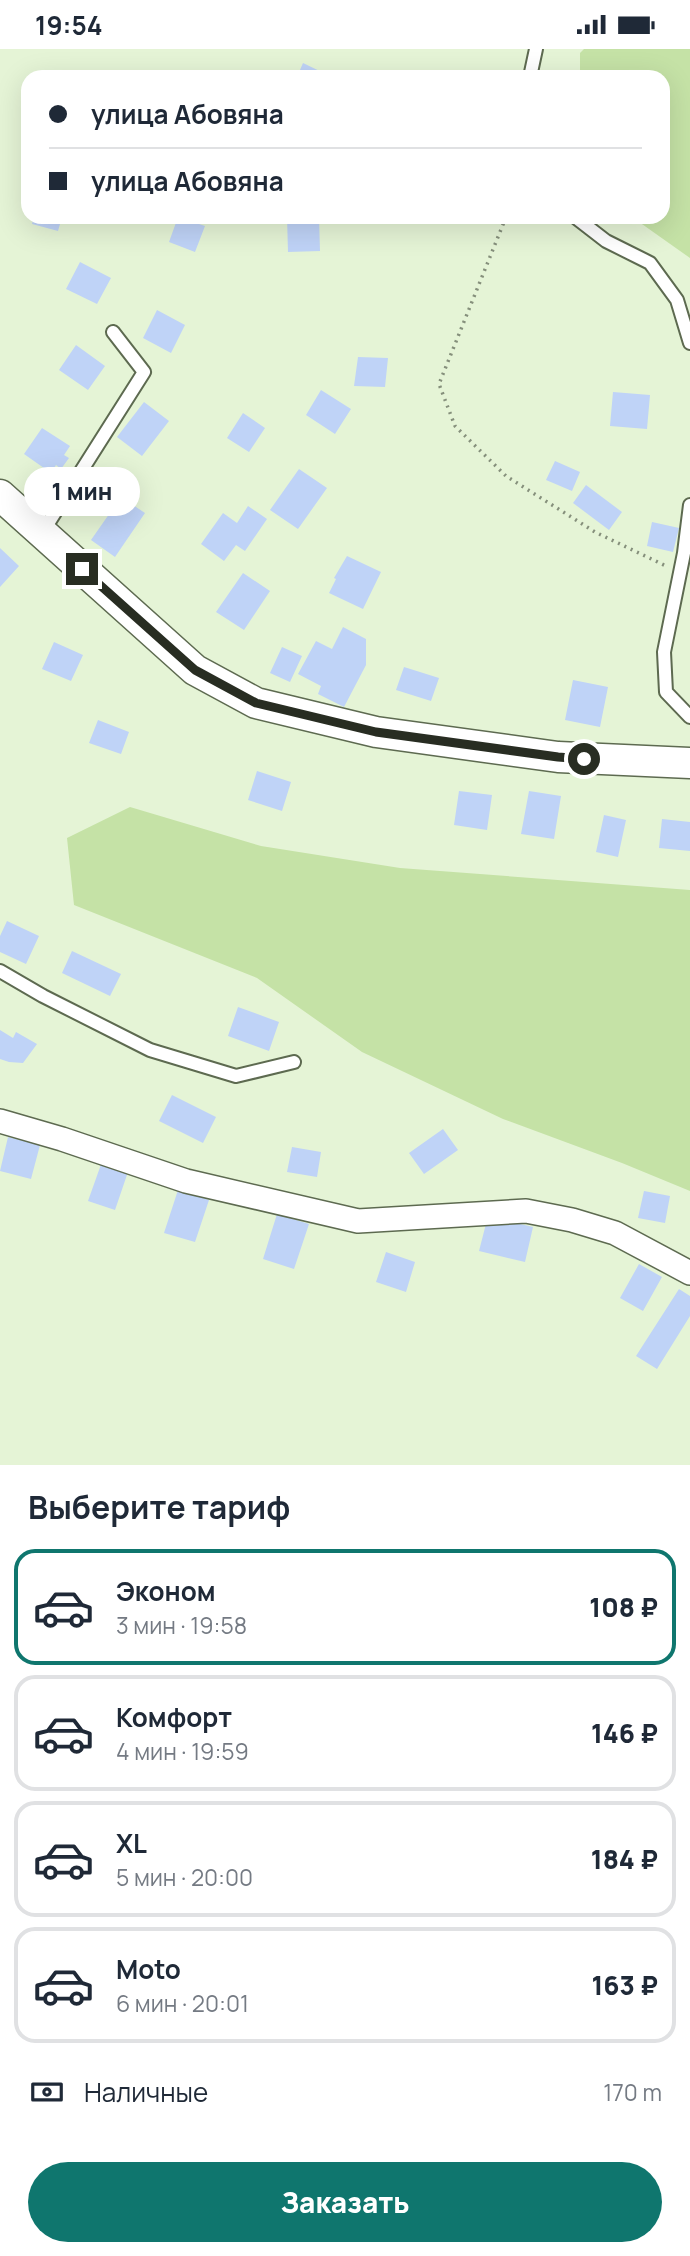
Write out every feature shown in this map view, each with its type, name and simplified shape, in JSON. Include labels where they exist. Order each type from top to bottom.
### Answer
[{"type":"street","points":[[0,495],[195,670],[256,703],[376,732],[545,756],[690,763]]},
{"type":"street","points":[[0,1121],[186,1181],[358,1221],[526,1212],[572,1220],[615,1233],[690,1273]]},
{"type":"lane","points":[[532,70],[536,49]]},
{"type":"lane","points":[[584,224],[606,240],[649,264],[677,300],[690,343]]},
{"type":"lane","points":[[42,533],[144,372],[113,332]]},
{"type":"lane","points":[[690,505],[664,652],[666,692],[690,717]]},
{"type":"lane","points":[[0,971],[150,1050],[236,1076],[294,1062]]},
{"type":"path","points":[[503,224],[439,384],[455,426],[506,476],[595,532],[680,573]]},
{"type":"green space","points":[[584,49],[690,49],[690,258],[642,224],[670,224],[670,70],[580,70],[580,53]]},
{"type":"green space","points":[[130,807],[261,846],[400,868],[690,890],[690,1191],[503,1119],[362,1052],[257,978],[74,905],[67,838]]},
{"type":"building","points":[[303,63],[318,70],[300,70]]},
{"type":"building","points":[[32,224],[60,224],[58,231]]},
{"type":"building","points":[[175,224],[205,226],[195,252],[169,242]]},
{"type":"building","points":[[287,224],[319,224],[320,251],[288,252]]},
{"type":"building","points":[[80,262],[111,278],[97,304],[66,289]]},
{"type":"building","points":[[157,310],[185,325],[171,353],[143,338]]},
{"type":"building","points":[[76,345],[105,366],[88,390],[59,370]]},
{"type":"building","points":[[358,357],[388,358],[385,387],[354,386]]},
{"type":"building","points":[[321,390],[351,409],[335,434],[306,415]]},
{"type":"building","points":[[613,392],[650,395],[647,429],[610,426]]},
{"type":"building","points":[[144,402],[169,421],[142,456],[117,437]]},
{"type":"building","points":[[243,413],[265,428],[249,452],[227,438]]},
{"type":"building","points":[[42,428],[70,446],[64,455],[69,458],[61,469],[56,465],[51,473],[24,454]]},
{"type":"building","points":[[555,461],[580,472],[572,491],[546,480]]},
{"type":"building","points":[[299,469],[327,488],[298,529],[270,510]]},
{"type":"building","points":[[586,485],[622,512],[609,530],[573,503]]},
{"type":"building","points":[[121,497],[145,513],[115,557],[91,540]]},
{"type":"building","points":[[248,506],[267,519],[245,551],[236,545],[224,561],[201,544],[223,513],[237,523]]},
{"type":"building","points":[[652,522],[679,528],[673,552],[647,546]]},
{"type":"building","points":[[0,548],[19,566],[0,587]]},
{"type":"building","points":[[347,556],[381,572],[363,609],[329,593]]},
{"type":"building","points":[[243,573],[270,591],[244,630],[216,612]]},
{"type":"building","points":[[343,627],[366,639],[366,665],[344,707],[318,694],[321,686],[298,674],[316,641],[332,649]]},
{"type":"building","points":[[54,642],[83,655],[71,681],[42,669]]},
{"type":"building","points":[[282,647],[302,656],[290,682],[270,673]]},
{"type":"building","points":[[404,667],[439,678],[431,701],[396,690]]},
{"type":"building","points":[[573,680],[608,687],[600,727],[565,720]]},
{"type":"building","points":[[98,720],[129,732],[121,754],[89,743]]},
{"type":"building","points":[[257,771],[291,782],[282,811],[248,800]]},
{"type":"building","points":[[459,791],[492,795],[487,830],[454,825]]},
{"type":"building","points":[[529,791],[561,796],[554,839],[521,834]]},
{"type":"building","points":[[604,815],[626,820],[618,857],[596,852]]},
{"type":"building","points":[[662,819],[690,822],[690,851],[659,848]]},
{"type":"building","points":[[7,921],[39,936],[26,964],[0,952],[0,936]]},
{"type":"building","points":[[72,951],[121,974],[110,996],[62,973]]},
{"type":"building","points":[[238,1007],[279,1022],[269,1051],[228,1036]]},
{"type":"building","points":[[0,1030],[13,1038],[16,1032],[37,1044],[23,1063],[0,1059]]},
{"type":"building","points":[[172,1095],[216,1117],[203,1143],[159,1121]]},
{"type":"building","points":[[443,1129],[458,1150],[424,1174],[409,1153]]},
{"type":"building","points":[[8,1137],[40,1145],[31,1179],[0,1171]]},
{"type":"building","points":[[292,1147],[321,1152],[317,1177],[287,1172]]},
{"type":"building","points":[[104,1156],[130,1166],[115,1210],[88,1201]]},
{"type":"building","points":[[178,1190],[209,1200],[195,1242],[164,1233]]},
{"type":"building","points":[[644,1191],[670,1196],[665,1223],[638,1218]]},
{"type":"building","points":[[277,1214],[309,1224],[294,1269],[263,1259]]},
{"type":"building","points":[[488,1216],[533,1227],[525,1262],[479,1251]]},
{"type":"building","points":[[386,1252],[415,1262],[406,1292],[376,1282]]},
{"type":"building","points":[[639,1264],[662,1277],[643,1311],[620,1298]]},
{"type":"building","points":[[679,1289],[690,1296],[690,1316],[657,1369],[636,1356]]},
{"type":"route","points":[[82,569],[195,670],[256,703],[376,732],[584,759]]}]
